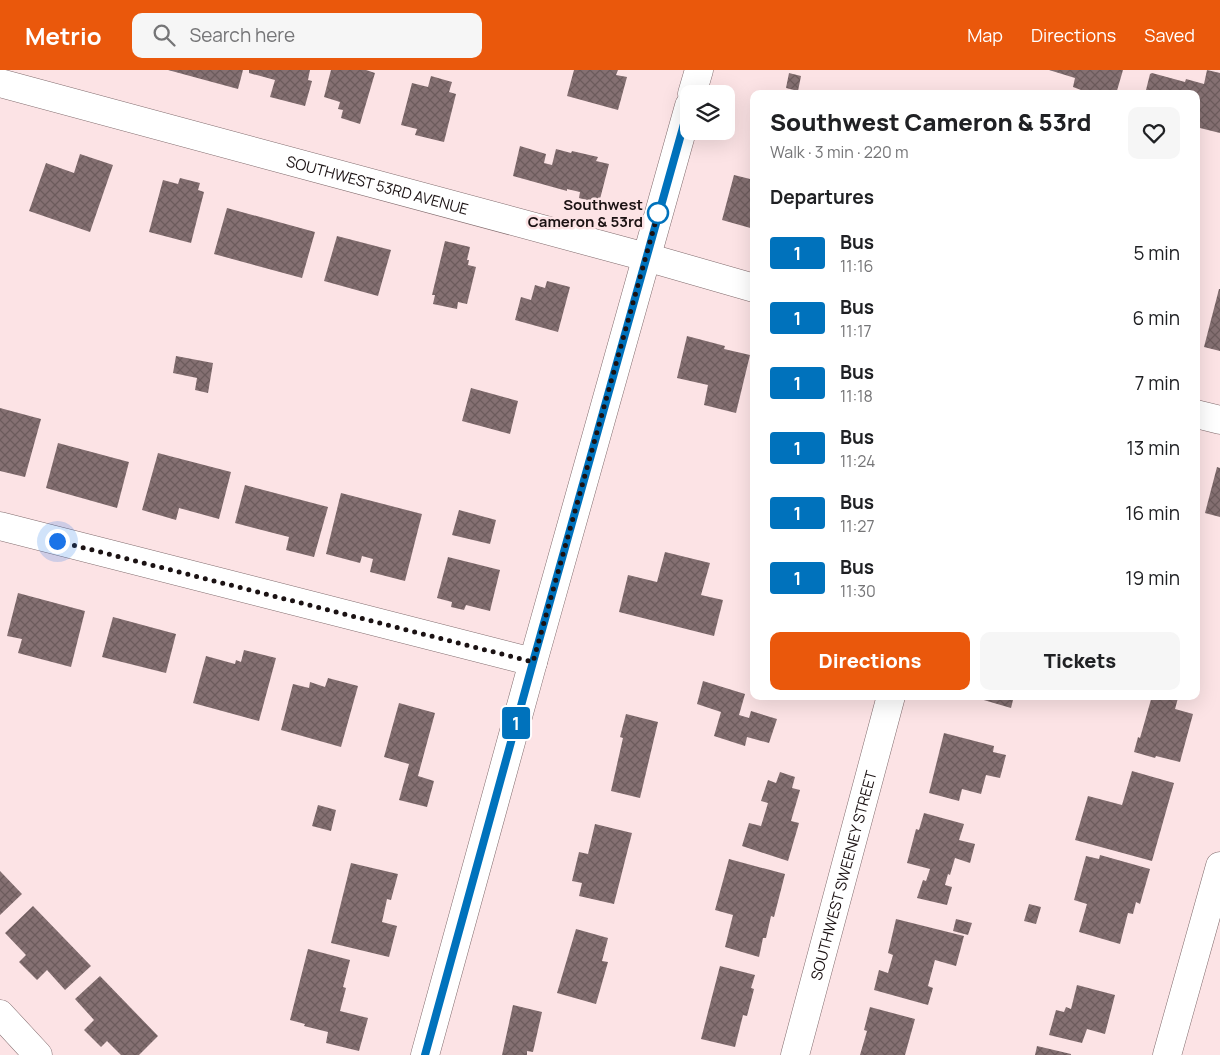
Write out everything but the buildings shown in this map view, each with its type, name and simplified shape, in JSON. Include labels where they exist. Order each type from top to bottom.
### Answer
[{"type":"street","points":[[695,85],[699,70]]},
{"type":"street","name":"SOUTHWEST 53RD AVENUE","points":[[0,83],[646,257],[750,287]]},
{"type":"street","points":[[425,1055],[680,138]]},
{"type":"street","points":[[1200,415],[1220,420]]},
{"type":"street","points":[[0,526],[533,662]]},
{"type":"street","name":"SOUTHWEST SWEENEY STREET","points":[[795,1055],[890,700]]},
{"type":"street","points":[[1167,1055],[1220,866]]},
{"type":"street","points":[[0,1014],[38,1055]]},
{"type":"bus line","name":"1","points":[[425,1055],[680,138]]},
{"type":"place","name":"Southwest Cameron & 53rd","points":[[658,213]]},
{"type":"route","points":[[57,541],[533,662],[658,213]]}]
